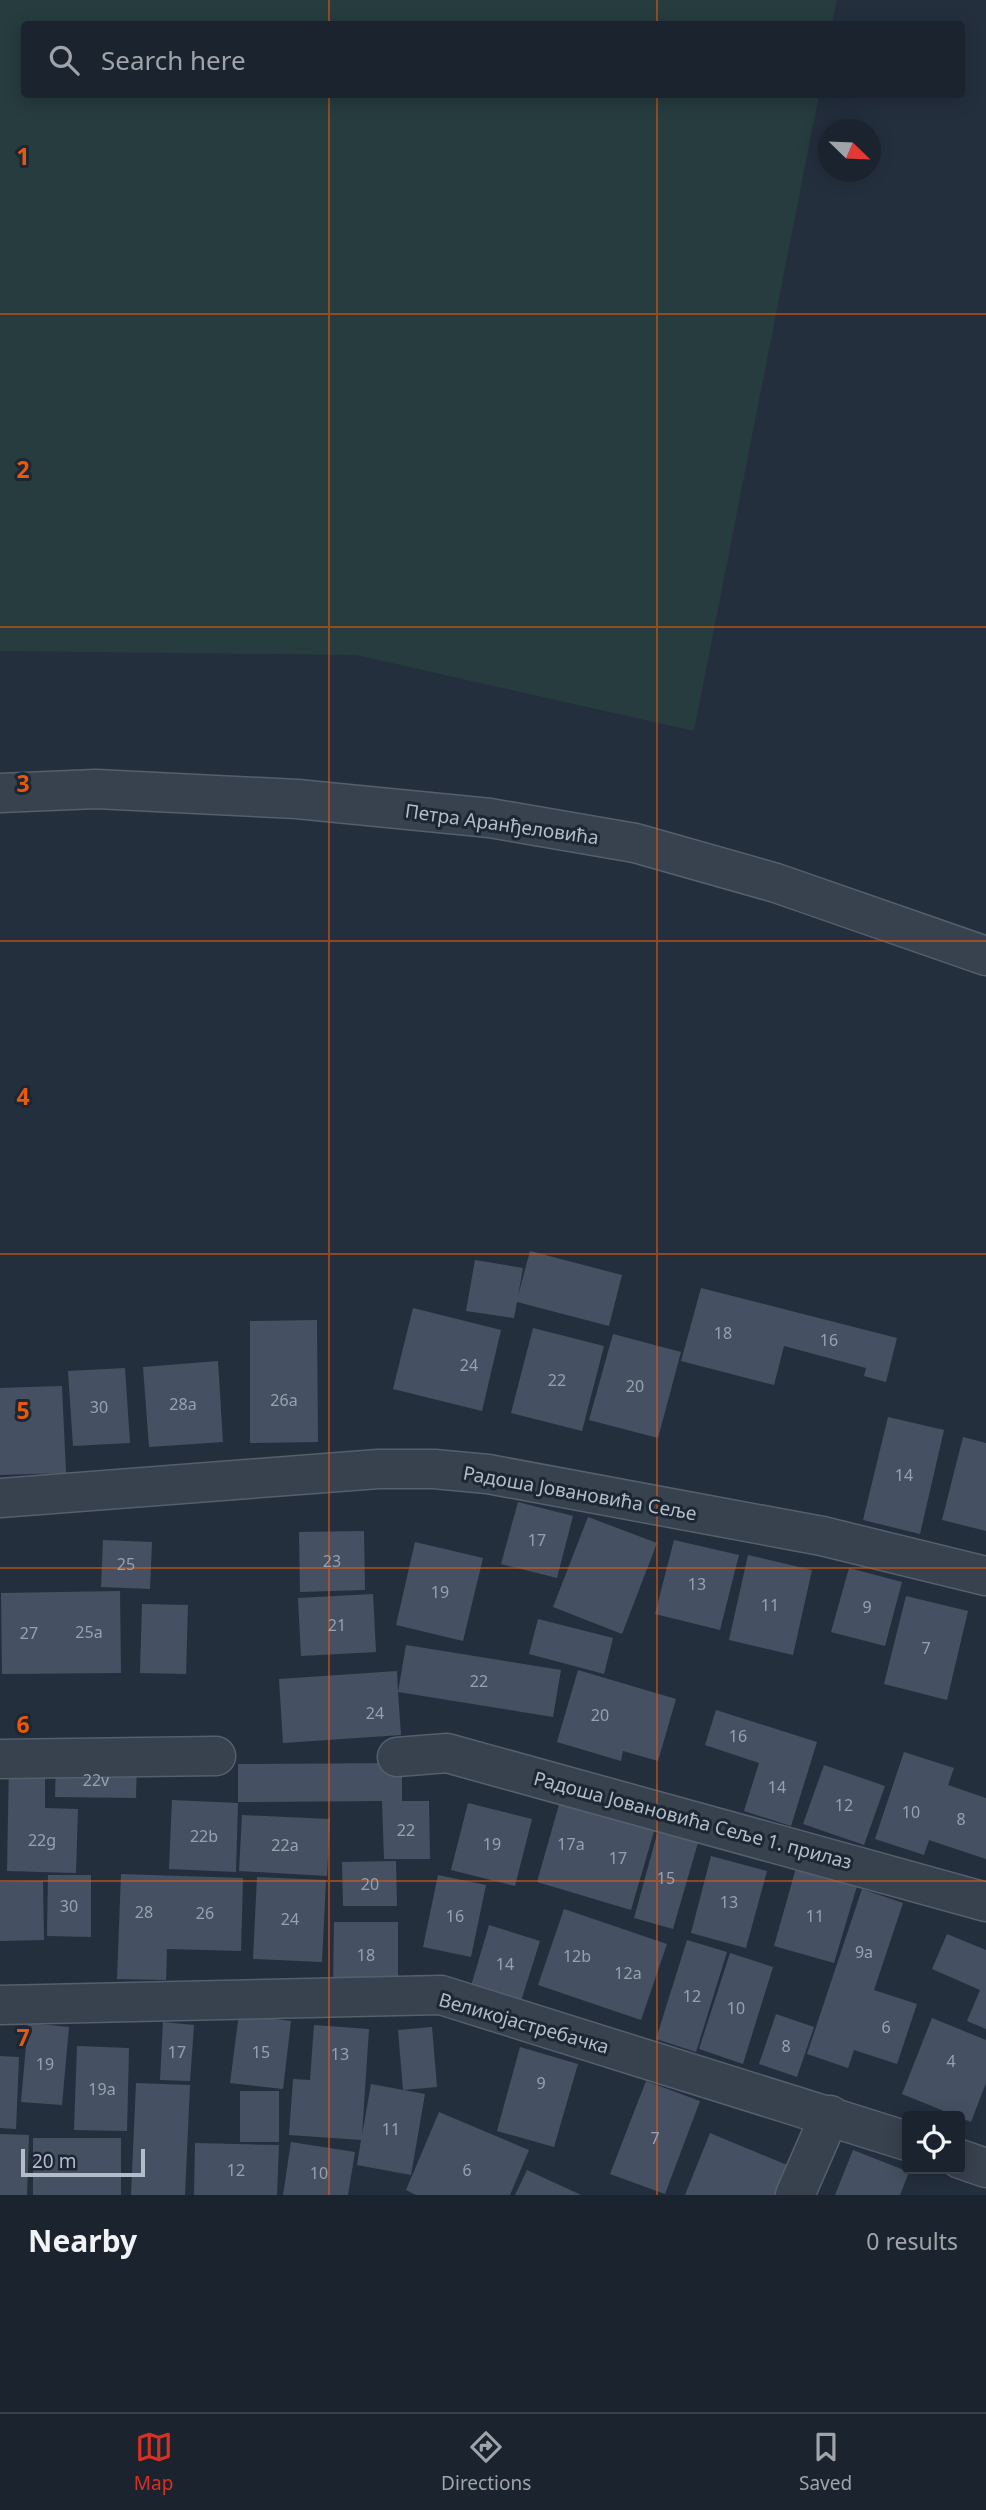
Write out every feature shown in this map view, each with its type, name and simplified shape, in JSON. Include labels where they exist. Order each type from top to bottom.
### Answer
[{"type":"street","name":"Петра Аранђеловића","points":[[0,793],[96,789],[284,798],[490,818],[648,847],[776,883],[986,956]]},
{"type":"street","name":"Радоша Јовановића Сеље","points":[[0,1498],[378,1469],[447,1470],[488,1474],[822,1536],[986,1576]]},
{"type":"street","name":"Радоша Јовановића Сеље 1. прилаз","points":[[397,1757],[447,1753],[986,1902]]},
{"type":"street","points":[[0,1759],[216,1756]]},
{"type":"street","name":"Великојастребачка","points":[[0,2005],[441,1995],[902,2139]]},
{"type":"street","points":[[795,2195],[830,2115]]},
{"type":"street","points":[[965,2161],[986,2168]]},
{"type":"green space","points":[[0,0],[837,0],[833,21],[21,21],[21,98],[818,98],[694,731],[356,655],[0,651]]},
{"type":"building","points":[[530,1251],[622,1275],[609,1326],[517,1302],[514,1318],[466,1311],[475,1260],[523,1268],[518,1296]]},
{"type":"building","points":[[701,1288],[897,1338],[886,1382],[864,1376],[866,1368],[784,1346],[774,1385],[681,1361]]},
{"type":"building","points":[[413,1308],[501,1330],[482,1411],[393,1389]]},
{"type":"building","points":[[317,1320],[318,1442],[250,1443],[250,1321]]},
{"type":"building","points":[[533,1328],[604,1346],[582,1431],[511,1413]]},
{"type":"building","points":[[613,1334],[681,1352],[658,1438],[589,1420]]},
{"type":"building","points":[[218,1361],[223,1442],[149,1447],[143,1367]]},
{"type":"building","points":[[125,1368],[130,1443],[73,1446],[68,1371]]},
{"type":"building","points":[[62,1386],[66,1473],[0,1475],[0,1388]]},
{"type":"building","points":[[888,1417],[944,1430],[920,1534],[863,1520]]},
{"type":"building","points":[[963,1437],[986,1443],[986,1531],[942,1520]]},
{"type":"building","points":[[518,1502],[573,1516],[557,1578],[501,1564]]},
{"type":"building","points":[[588,1517],[657,1543],[622,1634],[553,1607]]},
{"type":"building","points":[[364,1531],[365,1590],[300,1592],[299,1532]]},
{"type":"building","points":[[103,1540],[152,1542],[150,1589],[101,1587]]},
{"type":"building","points":[[674,1540],[739,1555],[720,1630],[655,1614]]},
{"type":"building","points":[[415,1542],[483,1558],[463,1641],[396,1625]]},
{"type":"building","points":[[748,1555],[812,1570],[793,1655],[729,1640]]},
{"type":"building","points":[[849,1568],[902,1582],[885,1646],[831,1632]]},
{"type":"building","points":[[120,1591],[121,1673],[2,1674],[1,1593]]},
{"type":"building","points":[[373,1594],[376,1652],[301,1656],[298,1598]]},
{"type":"building","points":[[906,1596],[968,1611],[947,1700],[884,1684]]},
{"type":"building","points":[[142,1604],[188,1605],[186,1674],[140,1673]]},
{"type":"building","points":[[538,1619],[613,1638],[604,1674],[529,1654]]},
{"type":"building","points":[[406,1645],[561,1670],[553,1717],[398,1692]]},
{"type":"building","points":[[578,1670],[676,1699],[658,1761],[623,1751],[621,1761],[557,1742]]},
{"type":"building","points":[[397,1671],[401,1735],[283,1743],[279,1679]]},
{"type":"building","points":[[716,1710],[817,1742],[791,1826],[744,1811],[759,1763],[705,1745]]},
{"type":"building","points":[[904,1752],[954,1768],[948,1785],[986,1798],[986,1859],[929,1840],[924,1855],[875,1839]]},
{"type":"building","points":[[56,1761],[137,1762],[136,1798],[55,1797]]},
{"type":"building","points":[[9,1762],[45,1763],[45,1808],[78,1809],[76,1873],[7,1871]]},
{"type":"building","points":[[402,1763],[402,1801],[429,1801],[430,1859],[384,1859],[382,1801],[238,1802],[238,1764]]},
{"type":"building","points":[[824,1765],[885,1786],[864,1845],[803,1824]]},
{"type":"building","points":[[562,1794],[657,1821],[631,1910],[537,1882]]},
{"type":"building","points":[[172,1800],[238,1803],[236,1872],[169,1869]]},
{"type":"building","points":[[468,1803],[532,1819],[515,1886],[451,1870]]},
{"type":"building","points":[[242,1815],[330,1819],[327,1876],[239,1871]]},
{"type":"building","points":[[659,1827],[699,1839],[673,1929],[634,1918]]},
{"type":"building","points":[[711,1856],[767,1871],[746,1948],[691,1933]]},
{"type":"building","points":[[396,1861],[397,1906],[343,1906],[342,1862]]},
{"type":"building","points":[[796,1868],[857,1886],[834,1963],[774,1946]]},
{"type":"building","points":[[121,1874],[243,1878],[241,1951],[167,1949],[166,1980],[117,1979]]},
{"type":"building","points":[[48,1875],[91,1875],[91,1937],[47,1936]]},
{"type":"building","points":[[438,1875],[486,1885],[471,1957],[423,1947]]},
{"type":"building","points":[[257,1877],[326,1880],[322,1962],[253,1959]]},
{"type":"building","points":[[43,1881],[44,1940],[0,1941],[0,1882]]},
{"type":"building","points":[[862,1889],[903,1903],[874,1990],[917,2004],[897,2064],[854,2050],[848,2068],[807,2054]]},
{"type":"building","points":[[564,1909],[667,1944],[641,2020],[538,1985]]},
{"type":"building","points":[[334,1922],[398,1922],[398,1988],[333,1988]]},
{"type":"building","points":[[489,1925],[540,1941],[521,2001],[471,1986]]},
{"type":"building","points":[[947,1934],[986,1950],[986,2029],[967,2021],[980,1990],[932,1969]]},
{"type":"building","points":[[687,1940],[727,1952],[696,2052],[656,2039]]},
{"type":"building","points":[[730,1953],[773,1967],[743,2064],[699,2049]]},
{"type":"building","points":[[239,2014],[291,2021],[283,2089],[230,2083]]},
{"type":"building","points":[[776,2014],[814,2027],[797,2077],[759,2064]]},
{"type":"building","points":[[932,2018],[986,2040],[986,2083],[971,2122],[965,2120],[965,2111],[944,2111],[902,2094]]},
{"type":"building","points":[[163,2022],[194,2025],[190,2081],[160,2080]]},
{"type":"building","points":[[28,2023],[69,2027],[62,2105],[21,2102]]},
{"type":"building","points":[[314,2025],[369,2029],[362,2135],[371,2084],[425,2094],[411,2175],[357,2165],[361,2140],[289,2135],[293,2079],[310,2080]]},
{"type":"building","points":[[432,2027],[437,2087],[403,2090],[398,2030]]},
{"type":"building","points":[[77,2046],[129,2048],[127,2131],[74,2130]]},
{"type":"building","points":[[520,2047],[578,2064],[554,2147],[497,2131]]},
{"type":"building","points":[[0,2056],[19,2057],[16,2129],[0,2128]]},
{"type":"building","points":[[646,2081],[700,2101],[665,2194],[610,2174]]},
{"type":"building","points":[[136,2083],[190,2085],[185,2195],[131,2195]]},
{"type":"building","points":[[240,2091],[279,2091],[279,2142],[240,2142]]},
{"type":"building","points":[[439,2112],[529,2150],[510,2195],[416,2195],[406,2190]]},
{"type":"building","points":[[710,2133],[787,2165],[775,2195],[685,2195]]},
{"type":"building","points":[[0,2134],[29,2135],[27,2195],[0,2195]]},
{"type":"building","points":[[33,2138],[121,2138],[121,2195],[33,2195]]},
{"type":"building","points":[[291,2142],[355,2152],[348,2195],[283,2195]]},
{"type":"building","points":[[195,2143],[279,2145],[277,2195],[194,2195]]},
{"type":"building","points":[[853,2150],[902,2169],[902,2174],[908,2174],[900,2195],[835,2195]]},
{"type":"building","points":[[527,2170],[581,2195],[515,2195]]}]
